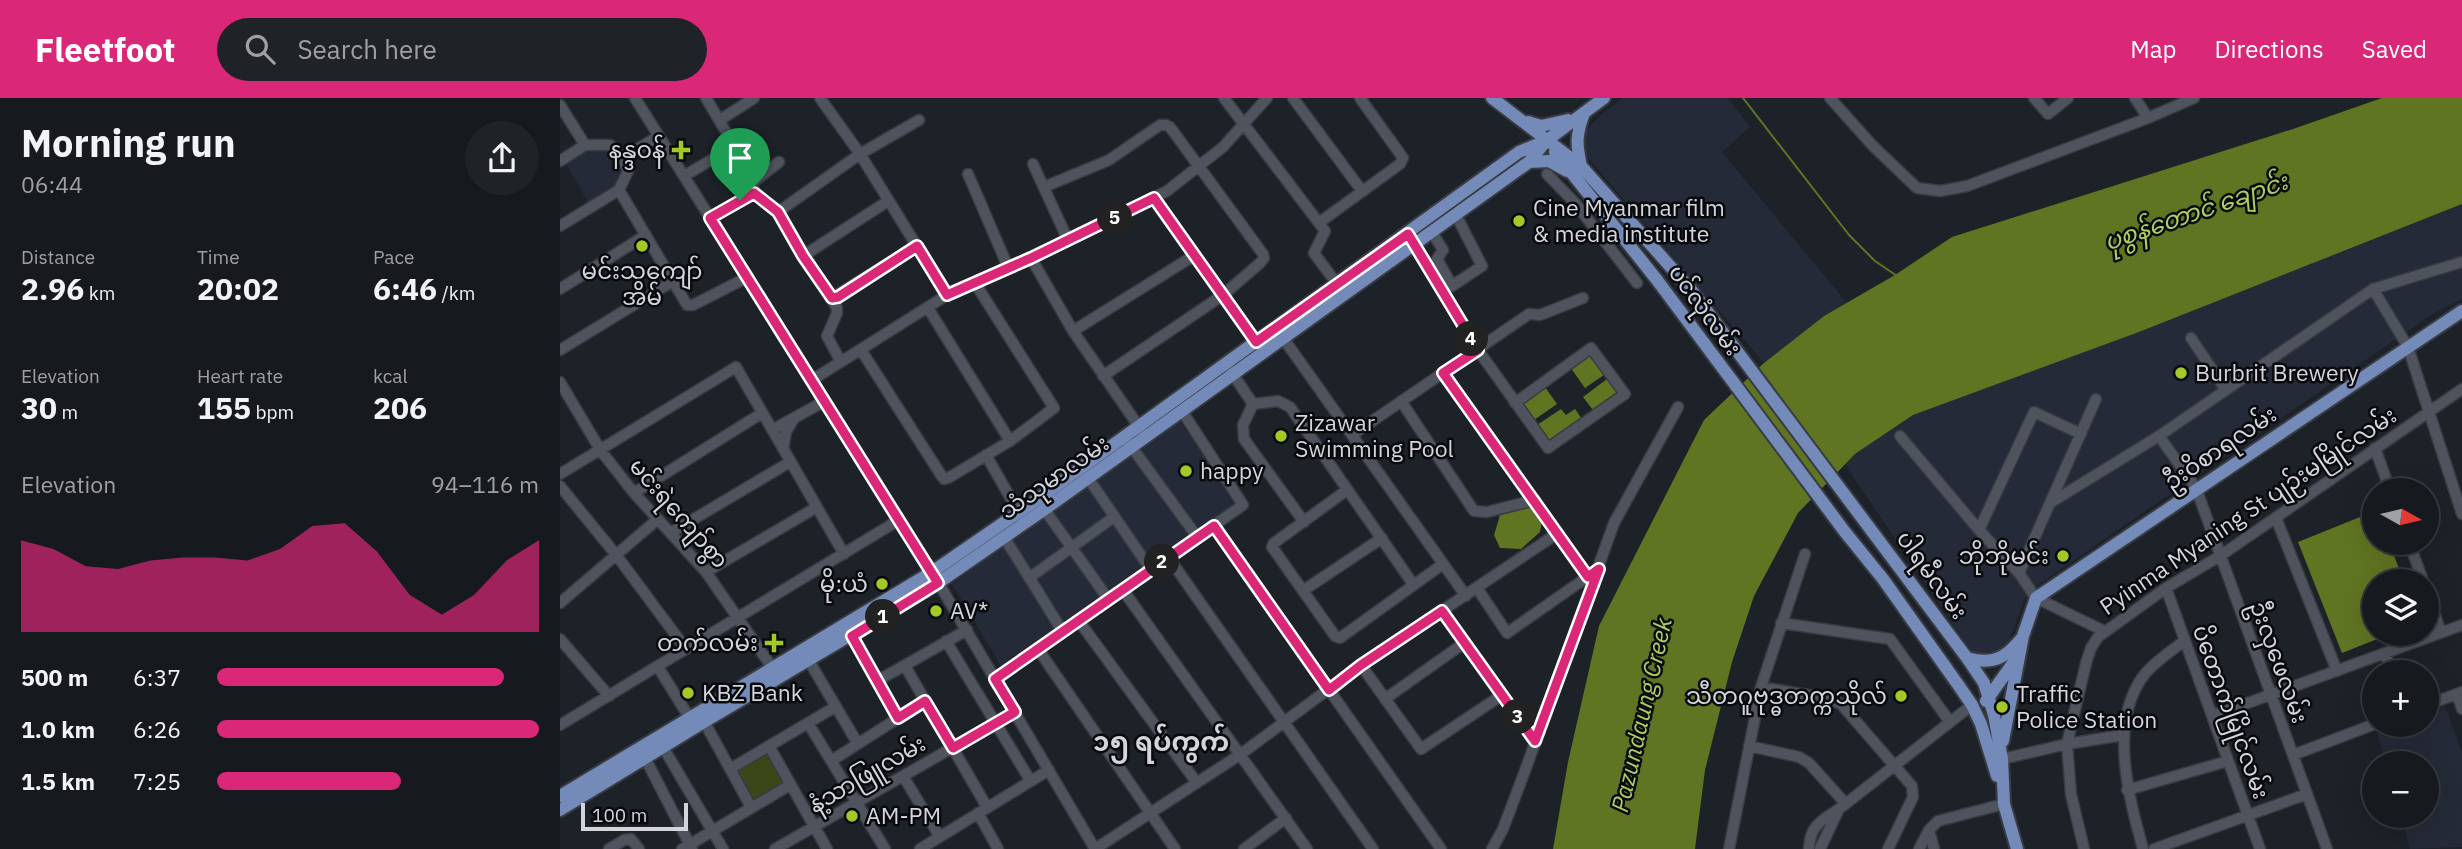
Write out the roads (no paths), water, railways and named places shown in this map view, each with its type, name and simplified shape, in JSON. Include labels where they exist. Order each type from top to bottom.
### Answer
[{"type":"main road","points":[[1492,98],[1546,141]]},
{"type":"main road","name":"သံသုမာလမ်း","points":[[1280,333],[1363,282],[1411,239],[1604,98]]},
{"type":"main road","points":[[1515,116],[1541,126],[1566,121],[1584,113]]},
{"type":"main road","points":[[1515,116],[1521,128],[1524,157],[1577,170],[1577,137],[1584,113]]},
{"type":"main road","name":"ပင်လုံလမ်း","points":[[1546,141],[1692,291],[1863,516]]},
{"type":"main road","name":"သံသုမာလမ်း","points":[[776,673],[809,661],[852,636],[1260,348],[1354,271],[1411,239],[1432,232],[1456,215],[1524,157]]},
{"type":"main road","name":"ပင်လုံလမ်း","points":[[1577,170],[1592,198],[1657,280],[1845,532]]},
{"type":"main road","points":[[1354,271],[1363,282]]},
{"type":"main road","name":"ဦးဝိစာရလမ်း","points":[[2036,598],[2462,311]]},
{"type":"main road","name":"သံသုမာလမ်း","points":[[1142,432],[1182,411],[1230,369]]},
{"type":"main road","name":"ပါရမီလမ်း","points":[[1863,516],[1967,658]]},
{"type":"main road","name":"သံသုမာလမ်း","points":[[561,804],[697,717],[1004,537],[1022,518]]},
{"type":"main road","name":"ပါရမီလမ်း","points":[[1845,532],[1883,579]]},
{"type":"main road","points":[[1883,579],[1917,614],[1974,694],[1980,698],[1988,696]]},
{"type":"main road","points":[[1883,579],[1972,705],[1988,743]]},
{"type":"main road","points":[[2004,804],[2003,736],[2023,636],[2036,598]]},
{"type":"main road","points":[[1967,658],[1978,661],[2000,660],[2023,636]]},
{"type":"main road","points":[[2017,849],[1988,743],[1984,714],[1988,696],[2020,653]]},
{"type":"main road","points":[[1967,658],[1984,683],[2002,759]]},
{"type":"main road","name":"သံသုမာလမ်း","points":[[642,753],[663,747],[697,717]]},
{"type":"street","points":[[635,98],[935,577],[1095,849],[1241,754],[1361,665],[1558,533]]},
{"type":"street","points":[[684,176],[728,150],[730,144],[729,137],[706,98]]},
{"type":"street","points":[[720,120],[754,98]]},
{"type":"street","points":[[820,98],[860,155],[947,295]]},
{"type":"street","points":[[1224,98],[1320,222],[1326,234],[1314,253],[1337,284]]},
{"type":"street","points":[[812,380],[947,295],[1031,258],[1154,198],[1199,168],[1223,147],[1266,98]]},
{"type":"street","points":[[1293,98],[1362,191]]},
{"type":"street","points":[[1320,222],[1400,164],[1403,158],[1360,98]]},
{"type":"street","points":[[1830,98],[1917,188],[1940,191],[1967,186],[2194,98]]},
{"type":"street","points":[[2034,98],[2048,114],[2068,98]]},
{"type":"street","points":[[2135,98],[2148,118]]},
{"type":"street","points":[[560,105],[585,145]]},
{"type":"street","points":[[778,212],[860,155],[919,120]]},
{"type":"street","points":[[1044,187],[1109,160],[1160,125],[1166,125],[1263,254],[1264,258],[1223,295],[1103,376]]},
{"type":"street","points":[[622,158],[659,136]]},
{"type":"street","points":[[560,161],[585,145],[610,145],[622,158],[628,172],[619,190],[560,226]]},
{"type":"street","points":[[779,162],[752,183],[754,193],[778,212],[803,256],[832,298],[837,313],[827,336],[841,362]]},
{"type":"street","points":[[1033,164],[1068,240]]},
{"type":"street","points":[[968,174],[1008,267]]},
{"type":"street","points":[[1547,174],[1576,204],[1637,283]]},
{"type":"street","points":[[619,190],[689,306],[748,277]]},
{"type":"street","points":[[710,218],[754,193]]},
{"type":"street","points":[[1154,198],[1260,348]]},
{"type":"street","points":[[1576,204],[1592,198]]},
{"type":"street","points":[[803,256],[888,201]]},
{"type":"street","points":[[1432,232],[1443,250],[1437,259],[1452,286],[1482,266],[1456,215]]},
{"type":"street","points":[[560,289],[646,235]]},
{"type":"street","points":[[1411,239],[1478,350],[1515,403],[1548,448],[1625,394],[1591,348],[1515,403]]},
{"type":"street","points":[[832,298],[838,297],[917,246]]},
{"type":"street","points":[[1073,331],[1195,256]]},
{"type":"street","points":[[1031,258],[1073,331],[1142,432]]},
{"type":"street","points":[[2050,503],[2159,436],[2373,289],[2462,262]]},
{"type":"street","points":[[560,350],[673,281]]},
{"type":"street","points":[[861,350],[944,479],[1010,441],[1054,408],[975,283]]},
{"type":"street","points":[[2373,289],[2408,347],[2461,508]]},
{"type":"street","points":[[1352,435],[1530,314],[1540,315],[1583,298]]},
{"type":"street","points":[[928,308],[1010,441]]},
{"type":"street","points":[[1280,333],[1466,596]]},
{"type":"street","points":[[2191,338],[2226,390]]},
{"type":"street","points":[[560,474],[736,367],[844,554]]},
{"type":"street","points":[[1230,369],[1253,404]]},
{"type":"street","points":[[1443,373],[1588,577]]},
{"type":"street","name":"မင်းရဲကျော်စွာ","points":[[560,382],[601,451],[634,493],[706,572],[776,673]]},
{"type":"street","name":"Pyinma Myaning St ပျဉ်းမမြိုင်လမ်း","points":[[2084,849],[2071,794],[2067,744],[2091,648],[2104,631],[2166,588],[2220,556],[2462,389]]},
{"type":"street","points":[[2019,573],[2096,400]]},
{"type":"street","points":[[772,430],[825,401]]},
{"type":"street","points":[[1253,404],[1278,401],[1290,407],[1413,584]]},
{"type":"street","points":[[1401,401],[1474,511],[1487,512],[1535,500]]},
{"type":"street","points":[[1253,404],[1243,425],[1244,439],[1304,522]]},
{"type":"street","points":[[1492,849],[1503,829],[1614,523],[1678,407]]},
{"type":"street","points":[[995,679],[1243,505],[1182,411]]},
{"type":"street","points":[[1979,530],[2034,412],[2081,434]]},
{"type":"street","points":[[634,493],[762,413]]},
{"type":"street","points":[[783,449],[786,432],[795,418]]},
{"type":"street","points":[[1900,436],[2019,573],[2036,598],[2104,631]]},
{"type":"street","name":"ဦးလှဖေလမ်း","points":[[2159,436],[2196,488],[2327,849]]},
{"type":"street","points":[[1128,442],[1198,538]]},
{"type":"street","points":[[2375,448],[2386,478]]},
{"type":"street","points":[[986,455],[1022,518]]},
{"type":"street","points":[[672,532],[790,461]]},
{"type":"street","points":[[1085,473],[1151,570]]},
{"type":"street","points":[[560,486],[687,649]]},
{"type":"street","points":[[1347,491],[1274,543],[1272,548],[1335,636],[1340,638],[1443,564]]},
{"type":"street","points":[[1042,504],[1070,548],[1109,600]]},
{"type":"street","points":[[706,572],[817,507]]},
{"type":"street","points":[[1029,578],[1114,517]]},
{"type":"street","points":[[2276,518],[2337,671]]},
{"type":"street","points":[[560,603],[658,519]]},
{"type":"street","points":[[560,725],[899,520]]},
{"type":"street","points":[[1214,526],[1441,849]]},
{"type":"street","points":[[1004,537],[1063,632]]},
{"type":"street","points":[[1304,590],[1382,538]]},
{"type":"street","points":[[1729,849],[1761,687],[1805,554]]},
{"type":"street","points":[[1169,558],[1373,849]]},
{"type":"street","points":[[1477,588],[1507,633],[1599,569]]},
{"type":"street","name":"ပိတောက်မြိုင်လမ်း","points":[[2166,588],[2260,849]]},
{"type":"street","points":[[1123,590],[1307,849]]},
{"type":"street","points":[[1442,611],[1535,741]]},
{"type":"street","points":[[1079,621],[1197,783]]},
{"type":"street","points":[[1781,623],[1890,639],[1950,722]]},
{"type":"street","points":[[2212,716],[2462,625]]},
{"type":"street","points":[[2439,627],[2441,632]]},
{"type":"street","points":[[877,681],[967,630]]},
{"type":"street","points":[[852,636],[898,718]]},
{"type":"street","points":[[560,639],[609,696]]},
{"type":"street","points":[[2143,849],[2127,790],[2123,735],[2137,685],[2146,673],[2185,640]]},
{"type":"street","points":[[946,641],[1030,780]]},
{"type":"street","points":[[1385,699],[1464,643]]},
{"type":"street","points":[[1038,649],[1175,849]]},
{"type":"street","points":[[2385,653],[2388,660]]},
{"type":"street","points":[[809,661],[858,744]]},
{"type":"street","points":[[1361,665],[1421,749],[1502,695]]},
{"type":"street","points":[[905,666],[988,807]]},
{"type":"street","points":[[658,667],[697,717],[751,807]]},
{"type":"street","points":[[1761,687],[1830,699],[1841,704],[1912,786],[1913,797],[1888,849]]},
{"type":"street","points":[[2439,701],[2460,693],[2462,709]]},
{"type":"street","points":[[831,761],[925,701]]},
{"type":"street","points":[[1809,849],[1810,833],[1817,824],[1972,705]]},
{"type":"street","points":[[730,769],[835,707]]},
{"type":"street","name":"နံ့သာဖြူလမ်း","points":[[775,849],[1015,712]]},
{"type":"street","points":[[808,723],[885,849]]},
{"type":"street","points":[[2293,755],[2362,729]]},
{"type":"street","points":[[2002,759],[2123,735]]},
{"type":"street","points":[[769,746],[827,849]]},
{"type":"street","points":[[1749,746],[1800,757],[1810,763],[1842,806]]},
{"type":"street","points":[[663,747],[723,849]]},
{"type":"street","points":[[642,753],[688,847]]},
{"type":"street","points":[[2127,790],[2228,761]]},
{"type":"street","points":[[920,849],[1049,770]]},
{"type":"street","points":[[903,776],[940,837]]},
{"type":"street","name":"နံ့သာဖြူလမ်း","points":[[688,847],[790,785]]},
{"type":"street","points":[[2154,849],[2307,794]]},
{"type":"street","points":[[1919,849],[1928,830],[1938,821],[2004,804]]},
{"type":"street","points":[[1820,849],[1842,806]]},
{"type":"street","points":[[978,813],[998,849]]},
{"type":"street","points":[[1244,849],[1286,818]]},
{"type":"street","points":[[1928,830],[1934,849]]},
{"type":"street","points":[[609,849],[631,839],[639,849]]},
{"type":"water","points":[[2382,98],[2462,98],[2462,204],[2139,332],[1913,415],[1855,454],[1798,513],[1754,596],[1732,662],[1705,770],[1695,849],[1553,849],[1568,762],[1599,626],[1704,420],[1764,363],[1824,316],[1895,275],[1952,237],[2293,129]]},
{"type":"water","points":[[1588,353],[1604,375],[1585,388],[1570,367]]},
{"type":"water","points":[[1607,379],[1617,392],[1593,410],[1583,397]]},
{"type":"water","points":[[1545,387],[1557,404],[1534,420],[1522,403]]},
{"type":"water","points":[[1561,409],[1566,415],[1575,409],[1582,419],[1549,442],[1537,425]]},
{"type":"water","points":[[1520,505],[1538,507],[1543,516],[1540,532],[1521,549],[1500,548],[1494,535],[1500,515]]},
{"type":"water","points":[[2362,516],[2362,555],[2394,555],[2399,569],[2362,569],[2362,645],[2342,653],[2298,542]]},
{"type":"waterway","points":[[1743,98],[1849,235],[1875,261],[1897,276]]},
{"type":"place","name":"နန္ဒဝန်","points":[[681,150]]},
{"type":"place","name":"Cine Myanmar film & media institute","points":[[1519,221]]},
{"type":"place","name":"မင်းသူကျော် အိမ်","points":[[642,246]]},
{"type":"place","name":"Burbrit Brewery","points":[[2181,373]]},
{"type":"place","name":"Zizawar Swimming Pool","points":[[1281,436]]},
{"type":"place","name":"happy","points":[[1186,471]]},
{"type":"place","name":"ဘိုဘိုမင်း","points":[[2063,556]]},
{"type":"place","name":"မို:ယံ","points":[[882,584]]},
{"type":"place","name":"AV*","points":[[936,611]]},
{"type":"place","name":"တက်လမ်း","points":[[774,643]]},
{"type":"place","name":"KBZ Bank","points":[[688,693]]},
{"type":"place","name":"သီတဂူဗုဒ္ဓတက္ကသိုလ်","points":[[1901,696]]},
{"type":"place","name":"Traffic Police Station","points":[[2002,707]]},
{"type":"place","name":"AM-PM","points":[[852,816]]},
{"type":"district","name":"၁၅ ရပ်ကွက်","points":[[1161,742]]},
{"type":"water label","name":"ပုစွန်တောင် ချောင်း","points":[[2196,212]]},
{"type":"water label","name":"Pazundaung Creek","points":[[1642,715]]}]
